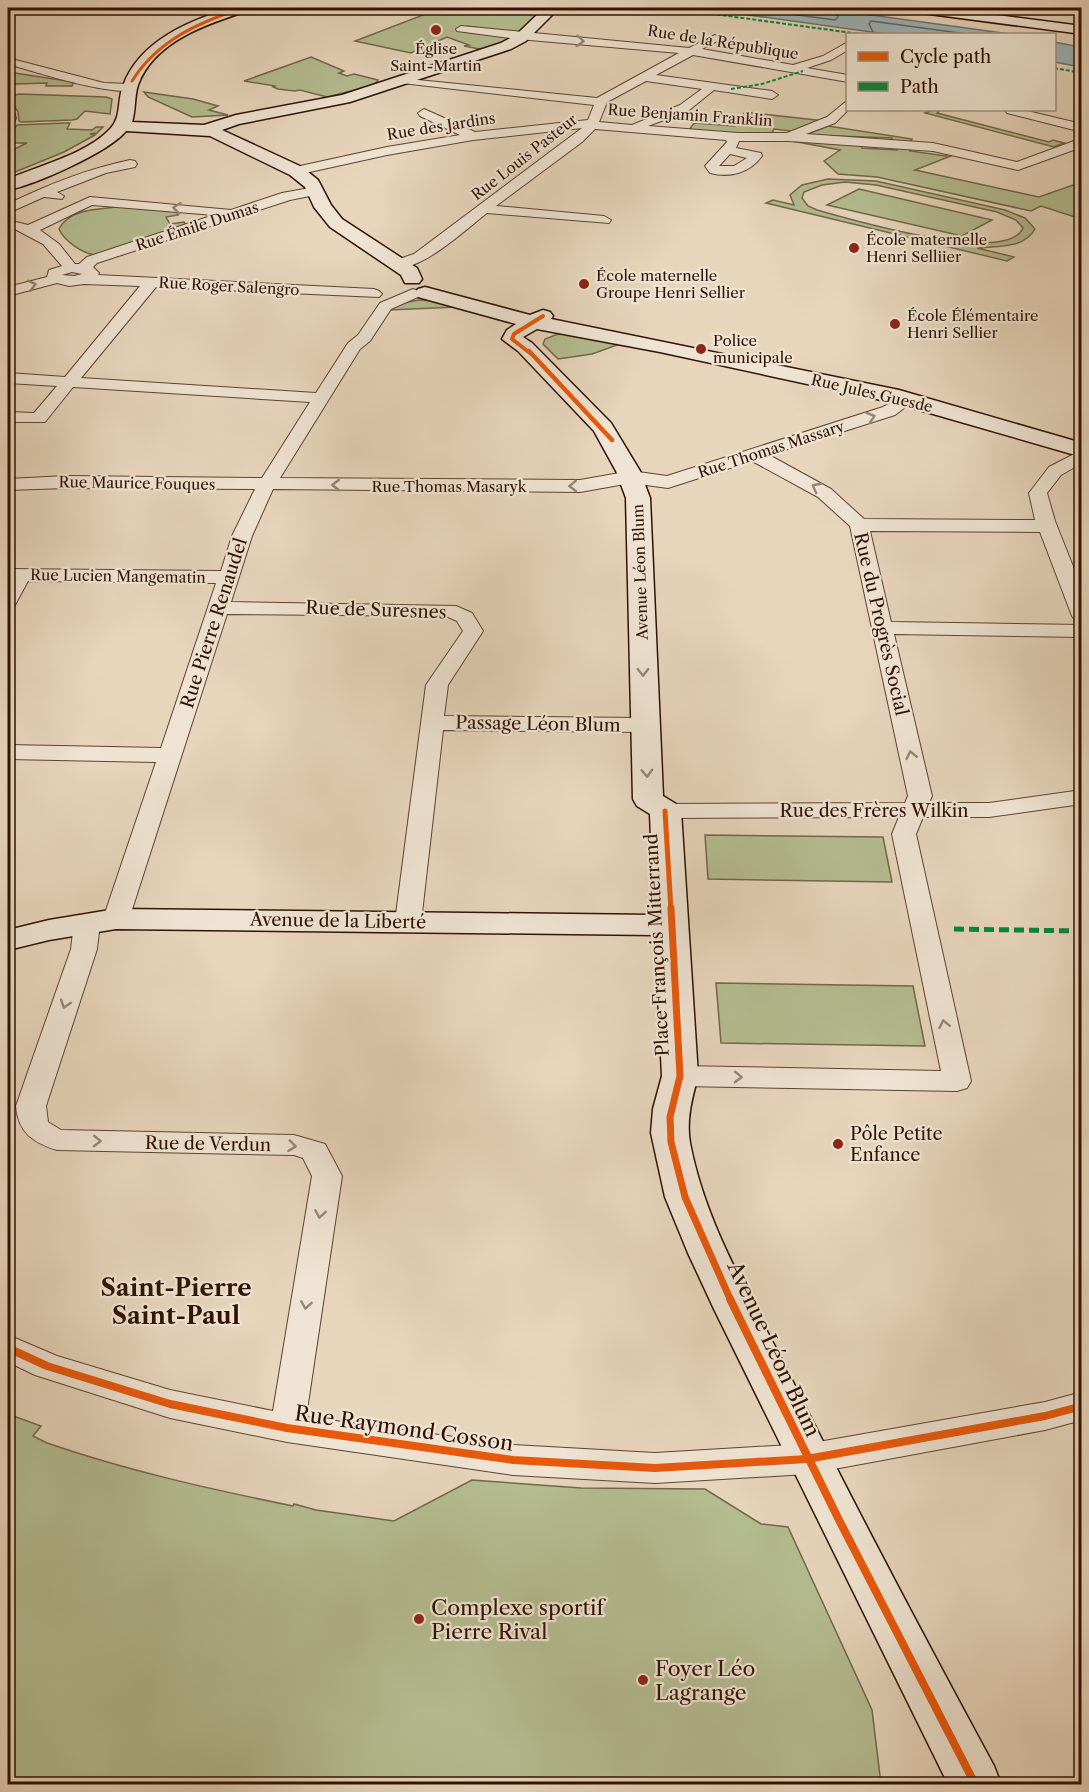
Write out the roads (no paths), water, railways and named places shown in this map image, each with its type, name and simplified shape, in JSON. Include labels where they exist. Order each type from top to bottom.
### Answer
[{"type":"street","points":[[85,152],[113,136],[122,126],[128,113],[130,88],[143,63],[162,45],[198,24],[242,8]]},
{"type":"street","points":[[206,130],[226,123],[345,99],[506,46],[521,38],[548,12],[545,8]]},
{"type":"street","points":[[876,8],[913,8],[1017,20]]},
{"type":"street","points":[[950,8],[1082,30]]},
{"type":"street","name":"Rue de la République","points":[[461,29],[521,38],[572,40],[693,51],[846,79]]},
{"type":"street","points":[[402,80],[601,102],[715,38]]},
{"type":"street","points":[[792,69],[827,58],[846,46]]},
{"type":"street","points":[[8,61],[104,86],[130,88]]},
{"type":"street","points":[[645,77],[772,96]]},
{"type":"street","points":[[631,129],[684,108],[711,87]]},
{"type":"street","name":"Rue Louis Pasteur","points":[[398,264],[419,258],[578,139],[592,124],[601,102]]},
{"type":"street","name":"Rue Benjamin Franklin","points":[[592,124],[730,143],[789,137],[831,120],[846,105]]},
{"type":"street","points":[[8,110],[10,118],[8,124]]},
{"type":"street","points":[[1015,111],[1082,128]]},
{"type":"street","points":[[424,113],[473,136]]},
{"type":"street","name":"Rue des Jardins","points":[[296,171],[387,151],[473,136],[592,124]]},
{"type":"street","points":[[122,126],[206,130],[220,134],[296,171],[307,179],[322,207],[336,223],[410,272],[417,290],[378,293]]},
{"type":"street","points":[[8,185],[85,152],[131,135],[163,127]]},
{"type":"street","points":[[789,137],[933,147],[1018,165],[1082,142]]},
{"type":"street","points":[[8,208],[102,170],[130,164]]},
{"type":"street","name":"Rue Émile Dumas","points":[[79,272],[92,260],[287,196],[315,191]]},
{"type":"street","points":[[42,193],[90,201],[235,213]]},
{"type":"street","points":[[30,229],[90,201]]},
{"type":"street","points":[[483,209],[604,220]]},
{"type":"street","points":[[8,225],[30,229],[58,249],[79,272]]},
{"type":"street","name":"Rue Roger Salengro","points":[[8,292],[56,279],[69,281],[79,272],[152,282],[378,293]]},
{"type":"street","points":[[8,417],[39,418],[152,282]]},
{"type":"street","name":"Rue Jules Guesde","points":[[417,290],[538,319],[908,399],[1082,450]]},
{"type":"street","name":"Rue Pierre Renaudel","points":[[96,930],[170,755],[242,536],[267,485],[354,346],[364,338],[385,306],[417,290]]},
{"type":"street","name":"Rue Pierre Renaudel","points":[[354,346],[356,332],[378,293]]},
{"type":"street","name":"Avenue Léon Blum","points":[[538,319],[514,334],[512,339],[525,347],[603,428],[631,477],[638,498],[648,799],[665,812]]},
{"type":"street","points":[[8,378],[321,398]]},
{"type":"street","name":"Rue Thomas Massary","points":[[631,477],[668,482],[889,411],[908,399]]},
{"type":"street","name":"Rue du Progrès Social","points":[[755,455],[828,493],[846,508],[859,525],[920,796],[915,812]]},
{"type":"street","points":[[1082,455],[1055,471],[1038,494],[1047,526],[1082,616]]},
{"type":"street","name":"Rue Thomas Masaryk","points":[[267,485],[580,486],[631,477]]},
{"type":"street","name":"Rue Maurice Fouques","points":[[8,484],[66,482],[267,485]]},
{"type":"street","points":[[859,525],[1047,526]]},
{"type":"street","points":[[8,601],[14,575]]},
{"type":"street","name":"Rue Lucien Mangematin","points":[[14,575],[228,578]]},
{"type":"street","name":"Rue de Suresnes","points":[[218,608],[449,610],[465,617],[473,632],[437,685],[408,922]]},
{"type":"street","points":[[882,628],[1082,631]]},
{"type":"street","name":"Passage Léon Blum","points":[[432,723],[645,725]]},
{"type":"street","points":[[8,752],[170,755]]},
{"type":"street","name":"Rue des Frères Wilkin","points":[[665,812],[915,812],[1022,807],[1082,796]]},
{"type":"street","name":"Place François Mitterrand","points":[[665,812],[680,1076],[957,1081],[903,834],[915,812]]},
{"type":"street","name":"Avenue de la Liberté","points":[[8,940],[96,930],[408,922],[671,926]]},
{"type":"street","name":"Rue de Verdun","points":[[96,930],[31,1107],[32,1122],[43,1134],[57,1140],[294,1146],[314,1151],[327,1176],[286,1428]]},
{"type":"street","name":"Avenue Léon Blum","points":[[680,1076],[670,1107],[671,1142],[686,1198],[723,1283],[807,1459],[975,1785]]},
{"type":"street","name":"Rue Raymond Cosson","points":[[8,1348],[47,1366],[170,1404],[286,1428],[513,1460],[655,1468],[807,1459],[1045,1416],[1082,1406]]},
{"type":"water","points":[[698,8],[820,8],[1003,33],[879,33]]},
{"type":"water","points":[[1056,42],[1081,47],[1081,67],[1056,62]]},
{"type":"place","name":"Église Saint-Martin","points":[[436,30]]},
{"type":"place","name":"École maternelle Henri Selliier","points":[[854,248]]},
{"type":"place","name":"École maternelle Groupe Henri Sellier","points":[[584,284]]},
{"type":"place","name":"École Élémentaire Henri Sellier","points":[[895,324]]},
{"type":"place","name":"Police municipale","points":[[701,349]]},
{"type":"place","name":"Pôle Petite Enfance","points":[[838,1144]]},
{"type":"place","name":"Complexe sportif Pierre Rival","points":[[419,1619]]},
{"type":"place","name":"Foyer Léo Lagrange","points":[[643,1680]]},
{"type":"district","name":"Saint-Pierre Saint-Paul","points":[[176,1301]]}]
